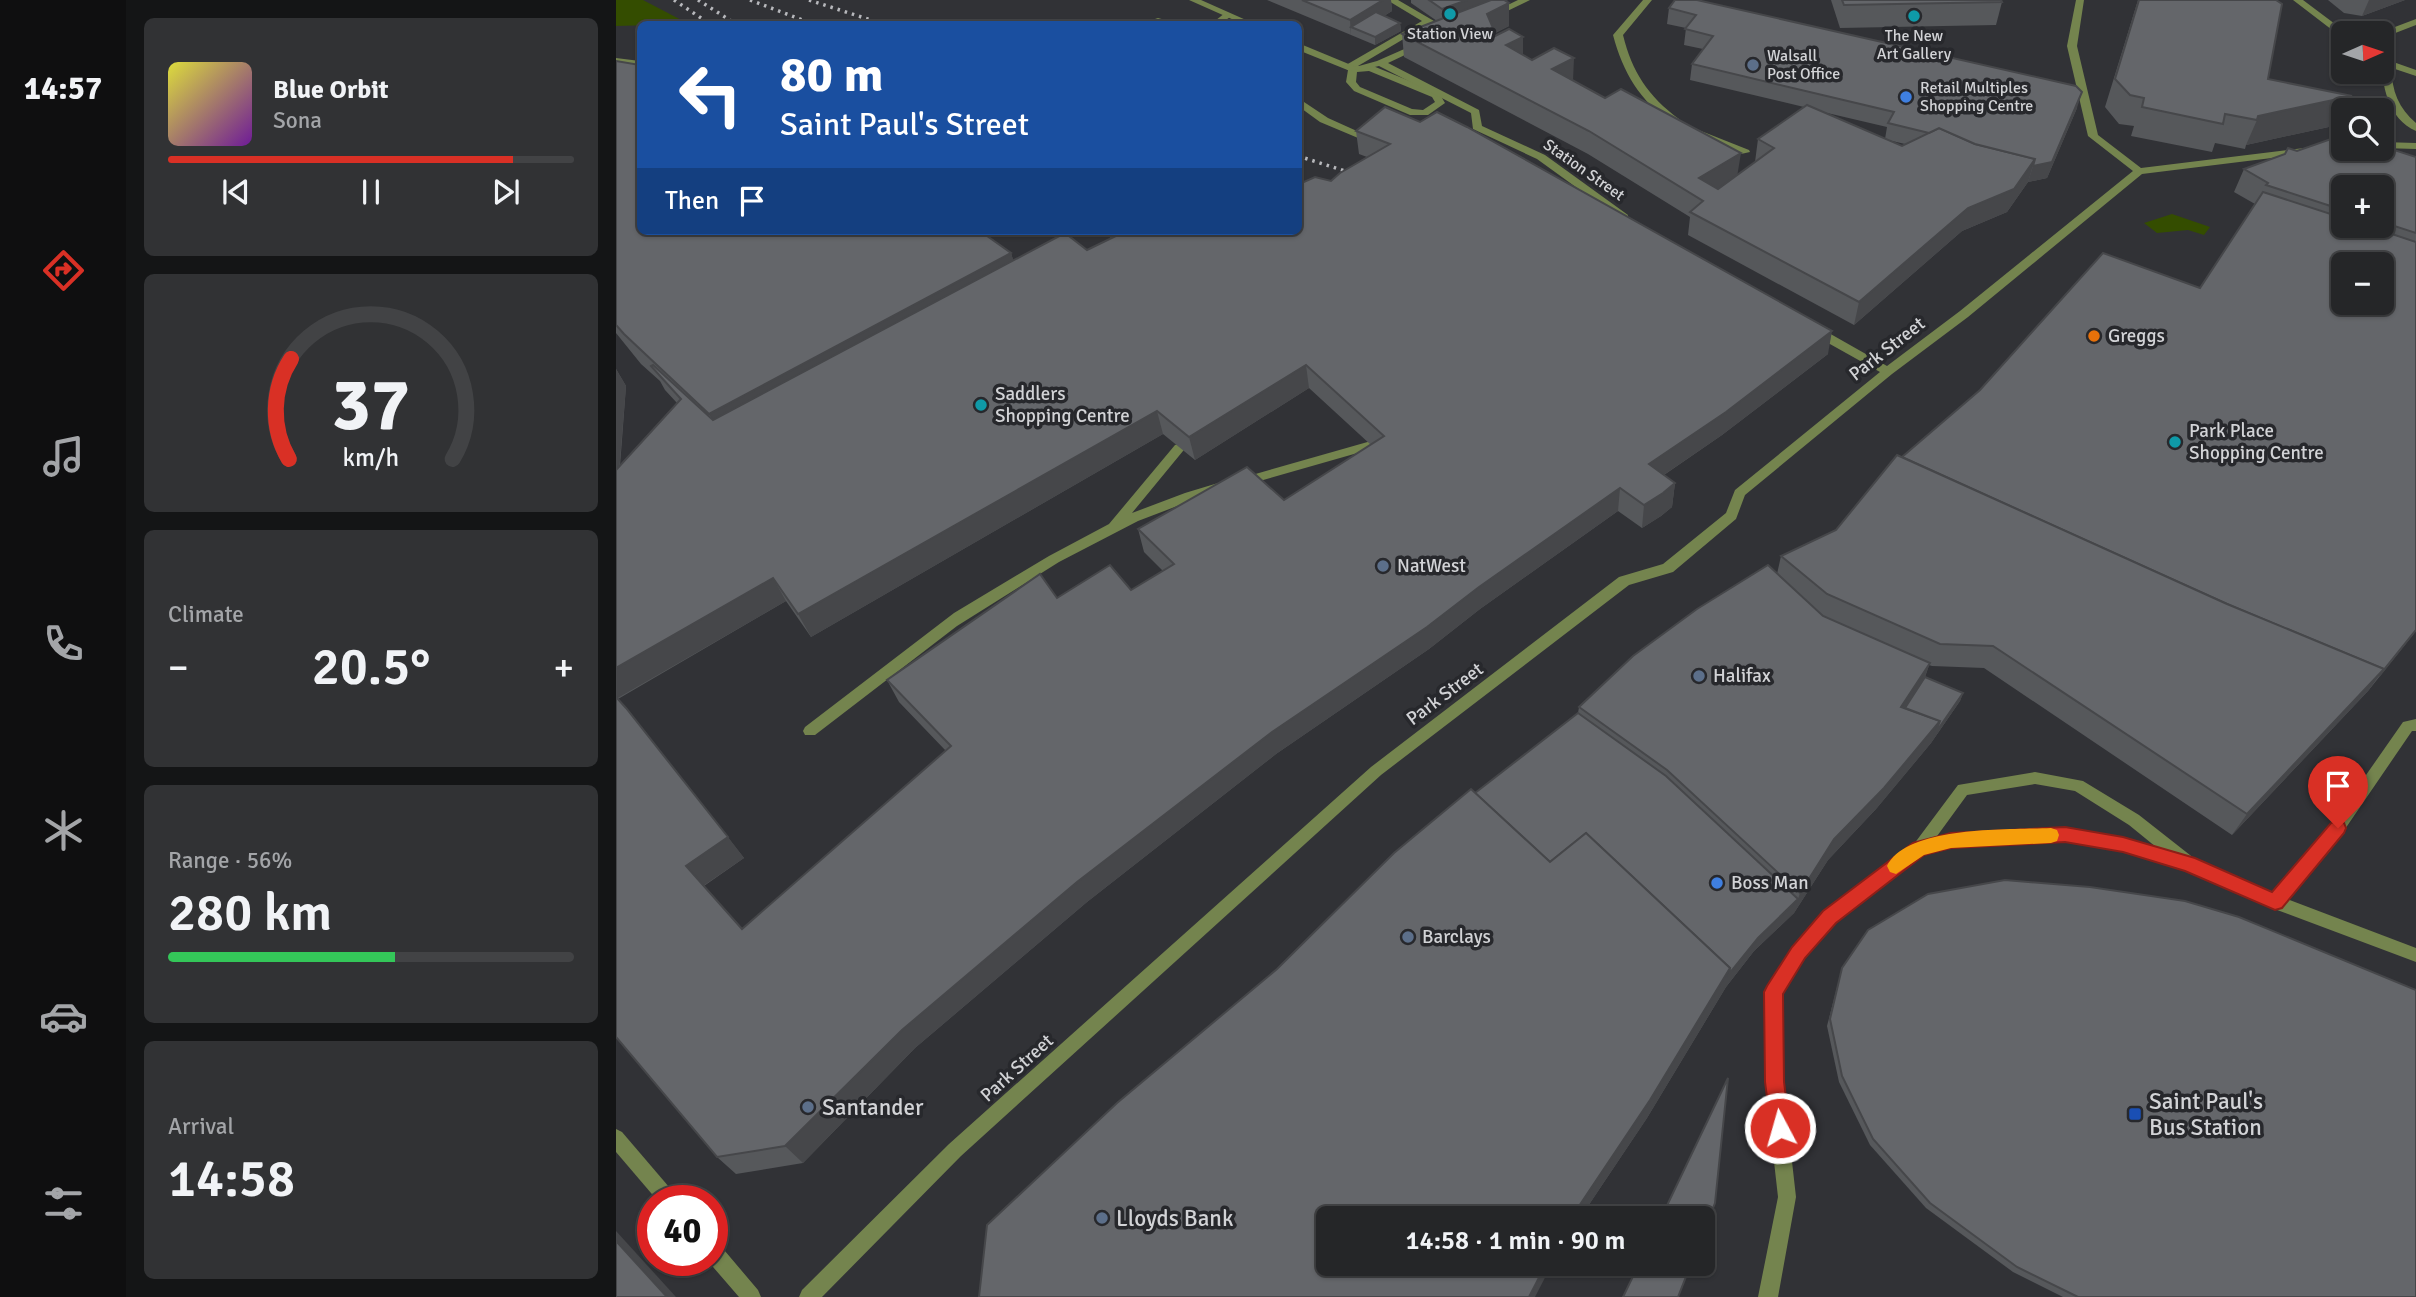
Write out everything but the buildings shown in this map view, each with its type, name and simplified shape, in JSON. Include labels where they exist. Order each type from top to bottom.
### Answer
[{"type":"street","points":[[1193,0],[1242,21]]},
{"type":"street","points":[[1351,68],[1429,21],[1391,0]]},
{"type":"street","points":[[1489,16],[1526,0]]},
{"type":"street","points":[[1648,0],[1618,35],[1624,61],[1637,88],[1663,113],[1683,127],[1745,152]]},
{"type":"street","points":[[2080,0],[2072,46],[2093,136],[2140,172],[2320,149]]},
{"type":"street","points":[[2297,0],[2331,25]]},
{"type":"street","points":[[1219,21],[1227,15]]},
{"type":"street","points":[[2394,30],[2416,22]]},
{"type":"street","points":[[1351,68],[1380,62],[1429,42]]},
{"type":"street","points":[[1302,48],[1351,68],[1383,71],[1436,95],[1440,103],[1425,113],[1410,112],[1357,89],[1350,82],[1351,68]]},
{"type":"street","points":[[616,61],[637,64]]},
{"type":"street","name":"Station Street","points":[[1380,62],[1476,112],[1477,127],[1541,157],[1631,222]]},
{"type":"street","points":[[2394,66],[2416,73]]},
{"type":"street","points":[[2386,84],[2400,114],[2416,128]]},
{"type":"street","points":[[2068,85],[2082,88]]},
{"type":"street","points":[[1302,104],[1324,120],[1374,141]]},
{"type":"street","points":[[2394,145],[2416,146]]},
{"type":"street","name":"Park Street","points":[[809,1297],[955,1150],[1376,771],[1623,581],[1668,568],[1731,516],[1740,493],[1888,371],[1964,314],[2140,172]]},
{"type":"street","points":[[1111,235],[1144,247]]},
{"type":"street","points":[[1806,325],[1888,371]]},
{"type":"street","points":[[810,731],[876,684],[947,625],[1115,526],[1197,494],[1294,469],[1371,445]]},
{"type":"street","points":[[1115,526],[1179,448]]},
{"type":"street","points":[[2275,902],[2325,846],[2407,726],[2416,725]]},
{"type":"street","points":[[1768,1297],[1787,1197],[1774,1082],[1773,992],[1798,953],[1829,917],[1919,849],[1963,789],[2035,778],[2078,785],[2134,820],[2189,864]]},
{"type":"street","points":[[1919,849],[1951,840],[2065,835],[2123,845],[2189,864],[2275,902],[2416,955]]},
{"type":"street","points":[[616,1138],[656,1185]]},
{"type":"street","points":[[728,1270],[751,1297]]},
{"type":"green space","points":[[616,0],[643,0],[683,21],[637,21],[637,25],[616,26]]},
{"type":"green space","points":[[2172,214],[2210,227],[2204,235],[2188,230],[2157,233],[2144,223]]},
{"type":"railway","points":[[674,0],[706,21]]},
{"type":"railway","points":[[698,0],[731,21]]},
{"type":"railway","points":[[750,0],[805,21]]},
{"type":"railway","points":[[809,0],[874,21]]},
{"type":"railway","points":[[1302,157],[1361,176]]},
{"type":"slow traffic","points":[[1896,866],[1919,849],[1951,840],[2051,835]]},
{"type":"place","name":"Station View","points":[[1450,14]]},
{"type":"place","name":"The New Art Gallery","points":[[1914,16]]},
{"type":"place","name":"Walsall Post Office","points":[[1753,65]]},
{"type":"place","name":"Retail Multiples Shopping Centre","points":[[1906,97]]},
{"type":"place","name":"Greggs","points":[[2094,336]]},
{"type":"place","name":"Saddlers Shopping Centre","points":[[981,405]]},
{"type":"place","name":"Park Place Shopping Centre","points":[[2175,442]]},
{"type":"place","name":"NatWest","points":[[1383,566]]},
{"type":"place","name":"Halifax","points":[[1699,676]]},
{"type":"place","name":"Boss Man","points":[[1717,883]]},
{"type":"place","name":"Barclays","points":[[1408,937]]},
{"type":"place","name":"Santander","points":[[808,1107]]},
{"type":"place","name":"Saint Paul's Bus Station","points":[[2135,1114]]},
{"type":"place","name":"Lloyds Bank","points":[[1102,1218]]},
{"type":"route","points":[[1780,1128],[1774,1082],[1773,992],[1798,953],[1829,917],[1919,849],[1951,840],[2065,835],[2123,845],[2189,864],[2275,902],[2338,828]]}]
